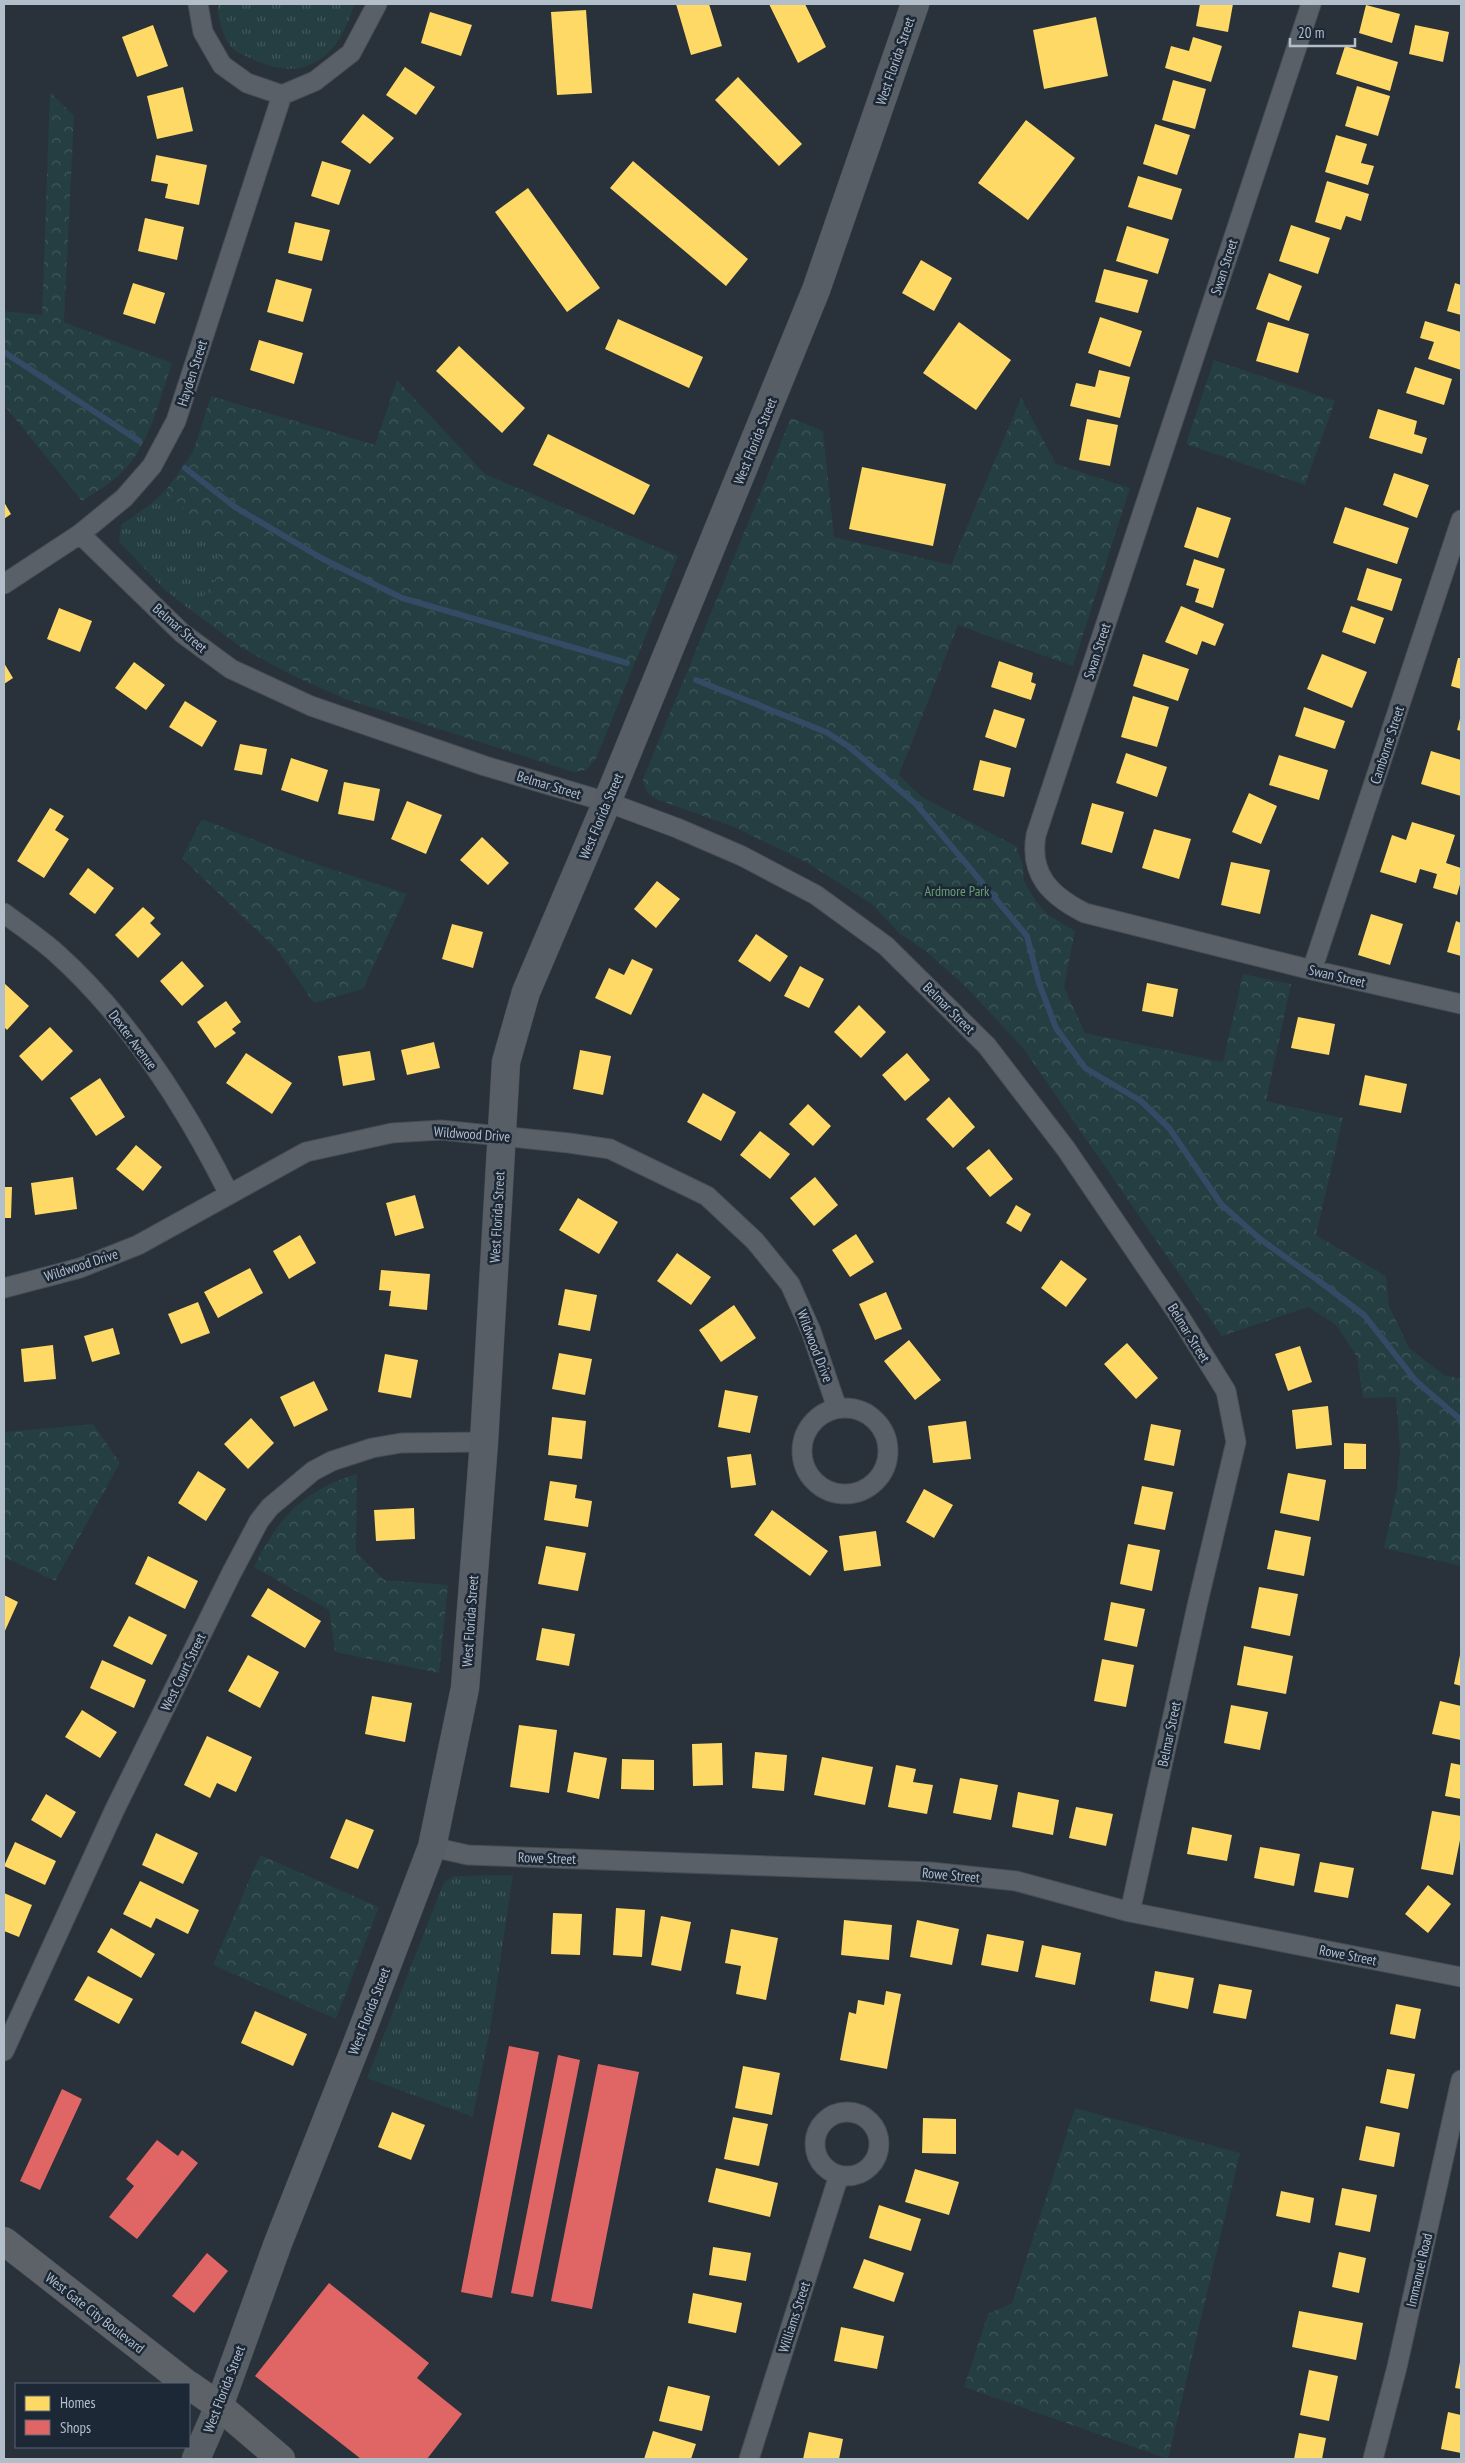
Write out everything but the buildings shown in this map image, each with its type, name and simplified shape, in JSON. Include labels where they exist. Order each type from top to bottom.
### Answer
[{"type":"main road","name":"West Gate City Boulevard","points":[[4,2241],[185,2383]]},
{"type":"main road","name":"West Gate City Boulevard","points":[[190,2386],[219,2406],[281,2459]]},
{"type":"street","points":[[198,4],[203,32],[222,65],[246,82],[282,95],[315,81],[351,53],[377,4]]},
{"type":"street","name":"West Florida Street","points":[[196,2459],[219,2406],[278,2243],[355,2050],[432,1847],[465,1688],[484,1442],[506,1062],[526,992],[607,802],[816,290],[915,4]]},
{"type":"street","name":"Swan Street","points":[[1311,4],[1036,835],[1034,847],[1040,874],[1057,898],[1085,913],[1312,970],[1461,1004]]},
{"type":"street","name":"Hayden Street","points":[[4,584],[80,534],[124,498],[152,466],[176,421],[282,95]]},
{"type":"street","name":"Camborne Street","points":[[1312,970],[1461,520]]},
{"type":"street","name":"Belmar Street","points":[[80,534],[182,633],[231,670],[311,706],[485,766],[607,802],[742,856],[816,895],[886,946],[987,1046],[1066,1150],[1180,1317],[1226,1391],[1236,1442],[1197,1606],[1130,1912]]},
{"type":"street","name":"Dexter Avenue","points":[[4,913],[61,959],[95,992],[128,1033],[175,1097],[208,1151],[229,1194]]},
{"type":"street","name":"Wildwood Drive","points":[[4,1288],[80,1268],[138,1245],[306,1152],[347,1142],[392,1133],[441,1130],[501,1135],[610,1149],[707,1196],[755,1241],[790,1284],[811,1331],[837,1408]]},
{"type":"street","points":[[837,1408],[851,1408],[864,1412],[876,1420],[884,1431],[888,1444],[888,1458],[883,1472],[873,1484],[861,1492],[846,1495],[831,1492],[818,1485],[808,1474],[802,1461],[802,1446],[805,1432],[813,1421],[824,1412],[837,1408]]},
{"type":"street","name":"West Court Street","points":[[4,2051],[137,1766],[231,1574],[259,1521],[270,1507],[313,1471],[332,1461],[372,1448],[401,1443],[484,1442]]},
{"type":"street","name":"Rowe Street","points":[[432,1847],[468,1854],[941,1873],[1016,1881],[1130,1912],[1461,1977]]},
{"type":"street","name":"Immanuel Road","points":[[1374,2459],[1397,2367],[1461,2080]]},
{"type":"street","name":"Williams Street","points":[[749,2459],[839,2175]]},
{"type":"green space","points":[[218,4],[355,4],[342,35],[330,51],[321,59],[311,64],[301,68],[290,69],[258,62],[234,50],[222,28]]},
{"type":"green space","points":[[50,92],[74,116],[64,322],[172,363],[152,424],[137,453],[117,477],[82,501],[4,405],[4,311],[42,315]]},
{"type":"green space","points":[[1214,360],[1335,401],[1305,485],[1186,444]]},
{"type":"green space","points":[[397,380],[485,474],[678,556],[596,759],[586,770],[573,772],[345,699],[291,675],[242,648],[193,612],[221,571],[216,542],[166,490],[193,452],[211,396],[375,445]]},
{"type":"green space","name":"Ardmore Park","points":[[1021,398],[1056,464],[1130,488],[1073,666],[958,625],[899,775],[922,797],[1016,846],[1023,865],[1024,881],[1035,900],[1047,914],[1075,931],[1064,987],[1085,1033],[1223,1062],[1243,974],[1291,984],[1266,1101],[1343,1118],[1316,1235],[1386,1276],[1389,1306],[1409,1348],[1444,1375],[1461,1379],[1461,1566],[1384,1548],[1397,1489],[1400,1451],[1396,1397],[1363,1398],[1357,1357],[1336,1325],[1308,1307],[1222,1336],[1023,1048],[966,987],[927,952],[899,933],[873,905],[806,862],[734,827],[656,799],[646,791],[643,779],[791,418],[823,431],[834,537],[951,565]]},
{"type":"green space","points":[[166,490],[217,542],[221,571],[193,612],[164,589],[119,542],[121,525],[148,506]]},
{"type":"green space","points":[[202,819],[307,861],[407,894],[363,989],[314,1003],[278,951],[182,858]]},
{"type":"green space","points":[[93,1424],[120,1463],[55,1581],[4,1557],[4,1432]]},
{"type":"green space","points":[[357,1474],[356,1552],[384,1580],[448,1585],[439,1673],[335,1652],[329,1610],[254,1567],[263,1549],[283,1520],[307,1497],[322,1488]]},
{"type":"green space","points":[[260,1855],[379,1907],[336,2019],[213,1965]]},
{"type":"green space","points":[[513,1875],[491,2024],[473,2117],[367,2078],[444,1882],[454,1876]]},
{"type":"green space","points":[[1075,2108],[1240,2153],[1168,2459],[964,2387],[988,2314],[1012,2303]]},
{"type":"waterway","points":[[4,352],[139,441]]},
{"type":"waterway","points":[[185,468],[235,507],[323,559],[402,598],[627,663]]},
{"type":"waterway","points":[[696,680],[826,732],[848,746],[916,804],[1027,936],[1039,983],[1056,1028],[1085,1068],[1141,1101],[1169,1128],[1221,1204],[1260,1239],[1364,1315],[1416,1381],[1461,1420]]}]
